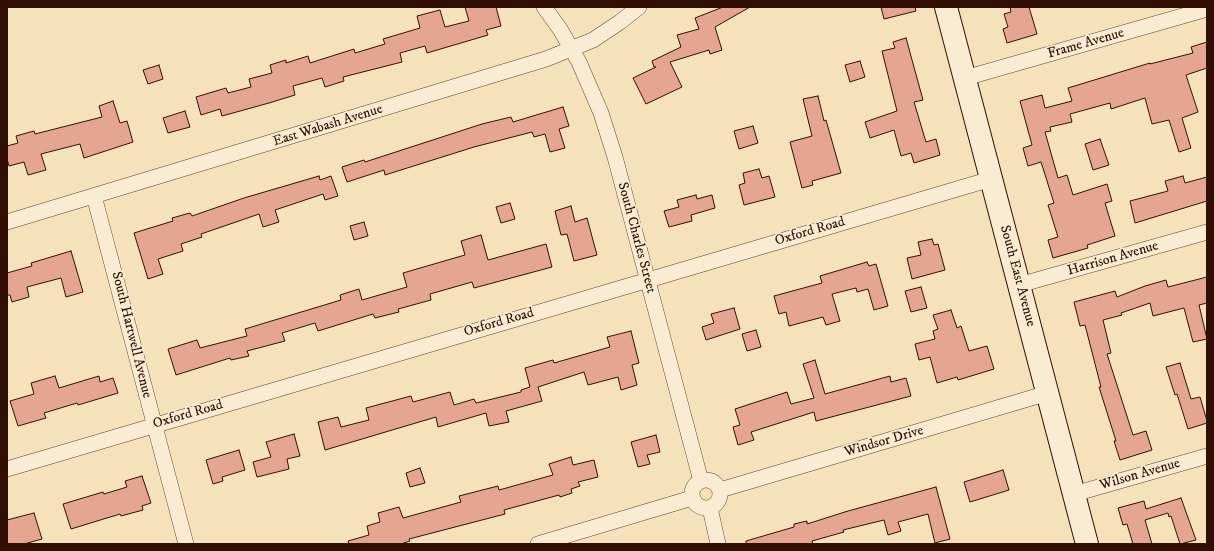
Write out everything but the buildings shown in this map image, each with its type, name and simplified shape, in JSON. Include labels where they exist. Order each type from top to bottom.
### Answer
[{"type":"main road","name":"South East Avenue","points":[[946,7],[1087,544]]},
{"type":"street","name":"South Charles Street","points":[[544,7],[572,49],[601,113],[615,157],[701,481]]},
{"type":"street","name":"East Wabash Avenue","points":[[7,222],[508,71],[572,49],[604,32],[639,7]]},
{"type":"street","name":"Frame Avenue","points":[[965,78],[1207,9]]},
{"type":"street","name":"Oxford Road","points":[[7,469],[154,424],[991,179]]},
{"type":"street","name":"South Hartwell Avenue","points":[[94,196],[186,544]]},
{"type":"street","name":"Harrison Avenue","points":[[1019,285],[1207,232]]},
{"type":"street","name":"Windsor Drive","points":[[720,490],[1048,393]]},
{"type":"street","name":"Wilson Avenue","points":[[1074,494],[1207,456]]},
{"type":"street","points":[[710,480],[720,490],[718,503],[710,508],[706,509],[697,506],[692,498],[694,486],[701,481],[710,480]]},
{"type":"street","points":[[538,544],[692,498]]},
{"type":"street","points":[[710,508],[718,544]]}]
